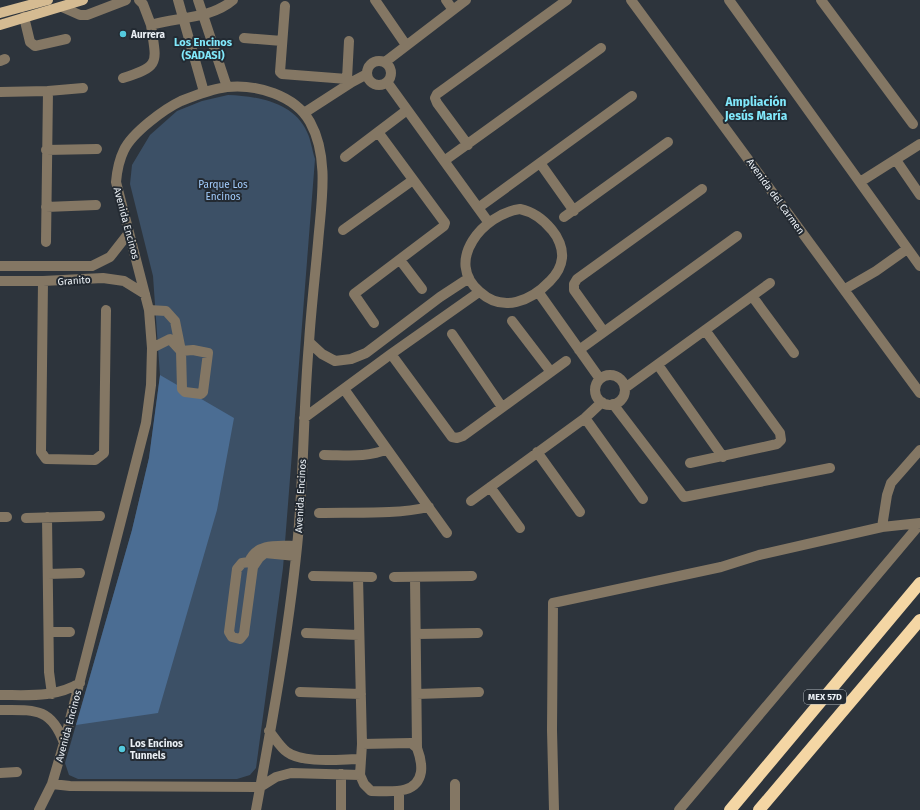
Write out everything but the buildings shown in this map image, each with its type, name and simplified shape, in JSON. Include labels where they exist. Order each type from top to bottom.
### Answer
[{"type":"highway","name":"MEX 57D","points":[[730,810],[920,583]]},
{"type":"highway","name":"MEX 57D","points":[[759,810],[920,620]]},
{"type":"main road","points":[[0,13],[48,0]]},
{"type":"main road","points":[[0,24],[83,0]]},
{"type":"street","points":[[62,7],[80,15],[87,15],[126,0]]},
{"type":"street","points":[[124,78],[146,71],[152,65],[155,54],[151,25],[143,4],[139,0]]},
{"type":"street","points":[[178,0],[204,92]]},
{"type":"street","points":[[198,0],[227,87]]},
{"type":"street","points":[[151,25],[202,15],[223,8],[233,0]]},
{"type":"street","points":[[375,0],[406,45]]},
{"type":"street","points":[[446,0],[453,10]]},
{"type":"street","points":[[385,62],[466,0]]},
{"type":"street","points":[[468,145],[437,103],[435,98],[437,94],[567,0]]},
{"type":"street","name":"Avenida del Carmen","points":[[631,0],[920,393]]},
{"type":"street","points":[[729,0],[920,266]]},
{"type":"street","points":[[821,0],[913,124]]},
{"type":"street","points":[[285,6],[280,69],[282,74],[350,80]]},
{"type":"street","points":[[24,17],[30,42],[35,46],[66,38]]},
{"type":"street","points":[[244,38],[282,41]]},
{"type":"street","points":[[350,41],[350,80]]},
{"type":"street","points":[[444,162],[601,48]]},
{"type":"street","points":[[304,113],[350,80],[367,74],[371,64],[377,60],[385,62],[390,66],[392,73],[387,82],[383,84],[375,84],[367,74]]},
{"type":"street","points":[[387,82],[489,223]]},
{"type":"street","name":"Avenida Encinos","points":[[39,810],[52,784],[80,683],[146,423],[151,385],[152,348],[149,310],[128,234],[116,182],[124,148],[136,134],[178,102],[204,92],[227,87],[254,88],[272,93],[290,101],[304,113],[317,138],[323,183],[309,342],[296,551],[285,652],[269,731],[256,810]]},
{"type":"street","points":[[0,92],[48,91],[82,88]]},
{"type":"street","points":[[46,242],[46,150],[48,91]]},
{"type":"street","points":[[478,208],[632,96]]},
{"type":"street","points":[[344,157],[407,110]]},
{"type":"street","points":[[374,323],[354,294],[444,226],[443,219],[378,132]]},
{"type":"street","points":[[564,217],[668,142]]},
{"type":"street","points":[[860,182],[920,144]]},
{"type":"street","points":[[46,150],[97,149]]},
{"type":"street","points":[[896,160],[920,195]]},
{"type":"street","points":[[540,163],[574,211]]},
{"type":"street","points":[[343,230],[413,180]]},
{"type":"street","points":[[604,332],[574,290],[574,284],[577,279],[702,189]]},
{"type":"street","points":[[46,207],[96,205]]},
{"type":"street","points":[[510,210],[528,210],[544,219],[554,232],[560,242],[563,257],[558,272],[539,293],[524,301],[508,303],[493,300],[479,292],[469,278],[465,263],[468,248],[474,237],[489,223],[510,210]]},
{"type":"street","name":"Granito","points":[[0,266],[92,266],[110,257],[128,234]]},
{"type":"street","points":[[579,350],[736,236]]},
{"type":"street","points":[[845,289],[876,271],[907,249]]},
{"type":"street","points":[[400,260],[422,289]]},
{"type":"street","name":"Granito","points":[[0,281],[43,282],[103,278],[124,282],[145,294]]},
{"type":"street","points":[[309,342],[322,354],[335,361],[351,360],[366,353],[440,297],[469,278]]},
{"type":"street","points":[[43,282],[41,452],[46,459],[94,460],[104,453],[106,310]]},
{"type":"street","points":[[624,388],[770,283]]},
{"type":"street","points":[[304,418],[479,292]]},
{"type":"street","points":[[539,293],[600,379]]},
{"type":"street","points":[[752,296],[794,354]]},
{"type":"street","points":[[149,310],[166,311],[175,321],[181,350],[182,389],[185,392],[201,394],[203,392],[208,353],[181,350],[170,339],[152,348]]},
{"type":"street","points":[[512,321],[551,372]]},
{"type":"street","points":[[690,463],[777,444],[781,440],[780,433],[705,330]]},
{"type":"street","points":[[452,334],[502,407]]},
{"type":"street","points":[[391,354],[452,437],[463,436],[566,361]]},
{"type":"street","points":[[658,365],[723,457]]},
{"type":"street","points":[[612,375],[622,382],[624,388],[624,395],[620,401],[613,404],[602,402],[597,397],[595,391],[596,384],[600,379],[605,376],[612,375]]},
{"type":"street","points":[[344,388],[447,533]]},
{"type":"street","points":[[471,501],[585,418],[602,402]]},
{"type":"street","points":[[613,404],[684,497],[830,468]]},
{"type":"street","points":[[585,418],[643,499]]},
{"type":"street","points":[[324,455],[366,455],[378,453],[387,449]]},
{"type":"street","points":[[537,452],[580,512]]},
{"type":"street","points":[[882,527],[887,495],[892,483],[919,452]]},
{"type":"street","points":[[490,487],[520,528]]},
{"type":"street","points":[[319,512],[402,511],[429,506]]},
{"type":"street","points":[[26,518],[100,516]]},
{"type":"street","points":[[47,517],[49,672],[52,694]]},
{"type":"street","points":[[554,810],[553,603],[720,567],[759,555],[882,527],[920,524]]},
{"type":"street","points":[[679,810],[920,524]]},
{"type":"street","points":[[251,565],[242,563],[237,569],[229,632],[232,637],[240,638],[244,634],[251,565],[265,553],[296,551]]},
{"type":"street","points":[[48,574],[80,573]]},
{"type":"street","points":[[313,576],[372,577]]},
{"type":"street","points":[[394,577],[472,576]]},
{"type":"street","points":[[358,577],[362,744],[360,775],[364,784],[371,791],[399,791],[411,788],[419,781],[421,762],[417,748],[417,634],[415,577]]},
{"type":"street","points":[[49,632],[70,632]]},
{"type":"street","points":[[306,633],[359,635]]},
{"type":"street","points":[[417,634],[478,633]]},
{"type":"street","points":[[0,695],[52,694],[70,689],[80,683]]},
{"type":"street","points":[[300,692],[361,694]]},
{"type":"street","points":[[417,694],[479,692]]},
{"type":"street","points":[[0,710],[38,711],[51,719],[59,730],[64,743]]},
{"type":"street","points":[[269,731],[282,748],[288,753],[300,758],[361,759]]},
{"type":"street","points":[[362,744],[411,743],[417,748]]},
{"type":"street","points":[[0,773],[17,772]]},
{"type":"street","points":[[52,784],[70,786],[260,787],[283,774],[360,775]]},
{"type":"street","points":[[341,774],[341,810]]},
{"type":"street","points":[[455,784],[455,810]]},
{"type":"street","points":[[399,791],[399,810]]},
{"type":"green space","name":"Parque Los Encinos","points":[[228,95],[262,99],[284,107],[301,122],[307,132],[315,159],[283,568],[256,768],[250,775],[237,779],[78,779],[69,775],[65,763],[132,530],[149,458],[160,376],[153,276],[130,184],[132,165],[150,135],[177,111],[202,101]]},
{"type":"shaded area","points":[[160,375],[234,418],[217,510],[158,713],[76,725],[132,530],[149,458]]},
{"type":"place","name":"Aurrera","points":[[123,34]]},
{"type":"place","name":"Los Encinos Tunnels","points":[[122,749]]},
{"type":"district","name":"Los Encinos (SADASI)","points":[[203,48]]},
{"type":"district","name":"Ampliación Jesús María","points":[[756,109]]}]
